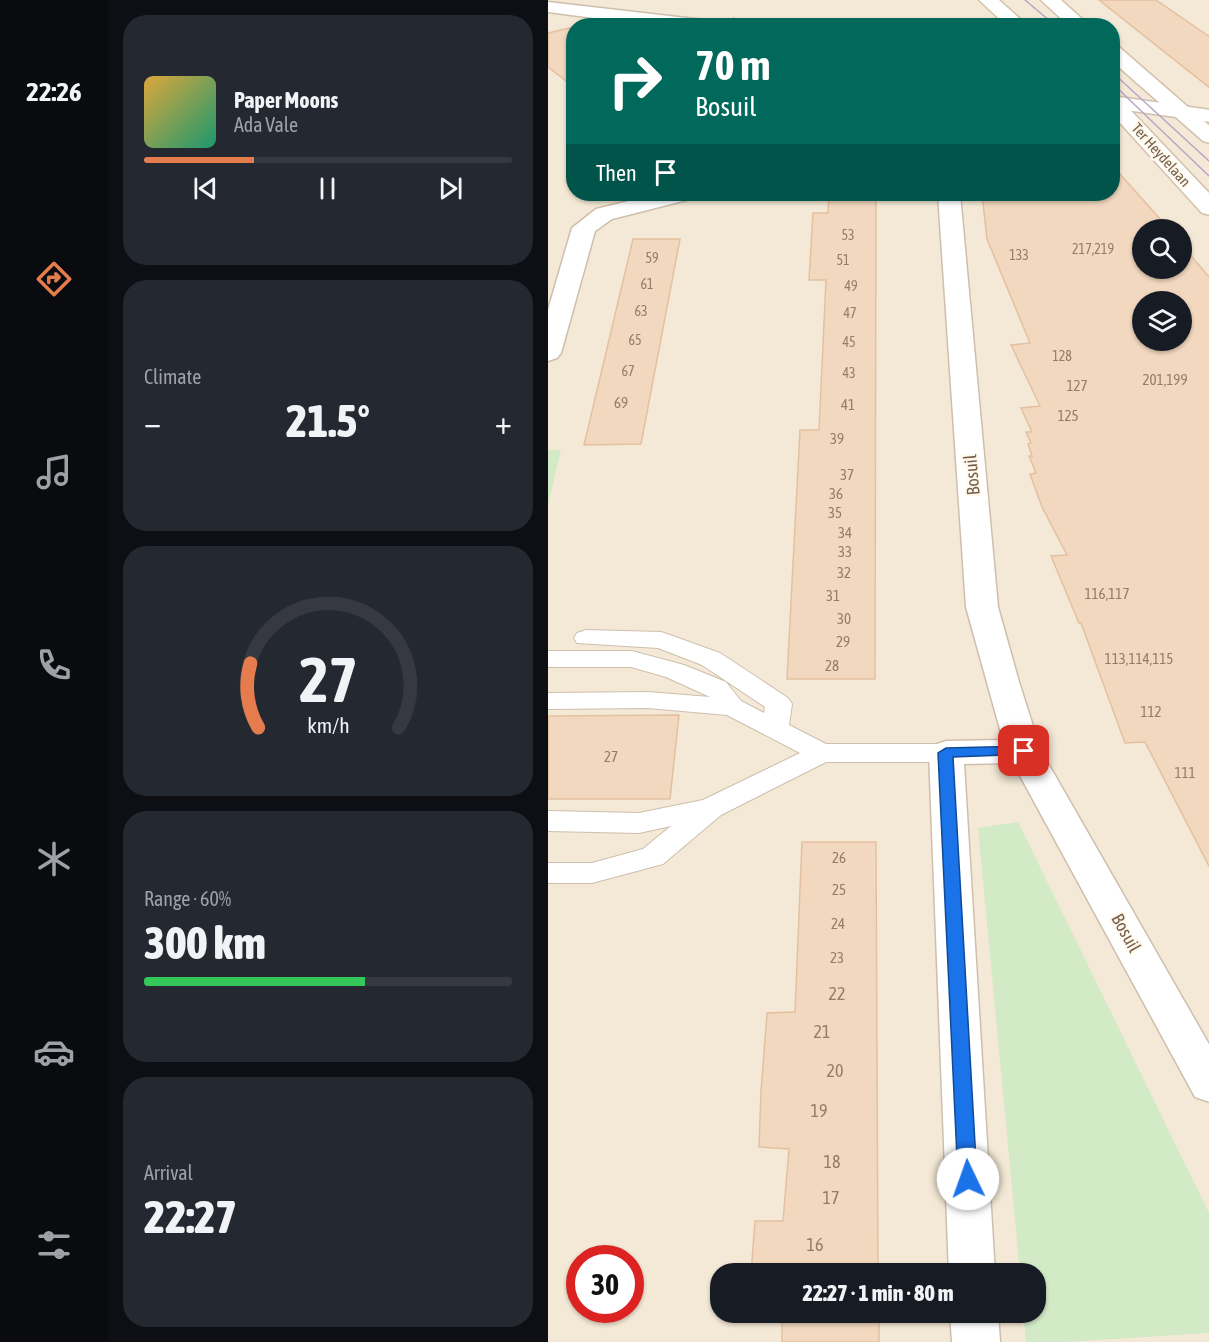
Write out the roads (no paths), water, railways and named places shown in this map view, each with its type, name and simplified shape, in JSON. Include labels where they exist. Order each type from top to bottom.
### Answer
[{"type":"street","points":[[988,0],[1009,18]]},
{"type":"street","points":[[1050,0],[1071,18]]},
{"type":"street","points":[[548,7],[638,18]]},
{"type":"street","points":[[1120,58],[1182,112],[1207,127]]},
{"type":"street","points":[[1120,103],[1182,112]]},
{"type":"street","points":[[1120,116],[1207,127]]},
{"type":"street","name":"Ter Heydelaan","points":[[1120,116],[1210,208]]},
{"type":"street","points":[[548,353],[584,228],[604,214],[655,201]]},
{"type":"street","name":"Bosuil","points":[[950,201],[982,607],[1001,682],[1024,751],[1210,1085]]},
{"type":"street","points":[[971,1263],[946,753],[1024,751]]},
{"type":"street","points":[[975,1323],[976,1342]]},
{"type":"lane","points":[[586,638],[661,640],[711,659],[779,704],[775,729]]},
{"type":"lane","points":[[548,658],[632,659],[675,671],[717,688],[732,707]]},
{"type":"lane","points":[[548,701],[648,700],[732,707],[822,753]]},
{"type":"lane","points":[[548,873],[592,873],[653,857],[711,808],[822,753],[946,753]]},
{"type":"lane","points":[[548,821],[639,823],[711,808]]},
{"type":"tram line","points":[[1025,0],[1046,18]]},
{"type":"tram line","points":[[1120,79],[1210,162]]},
{"type":"tram line","points":[[1120,91],[1210,177]]}]
